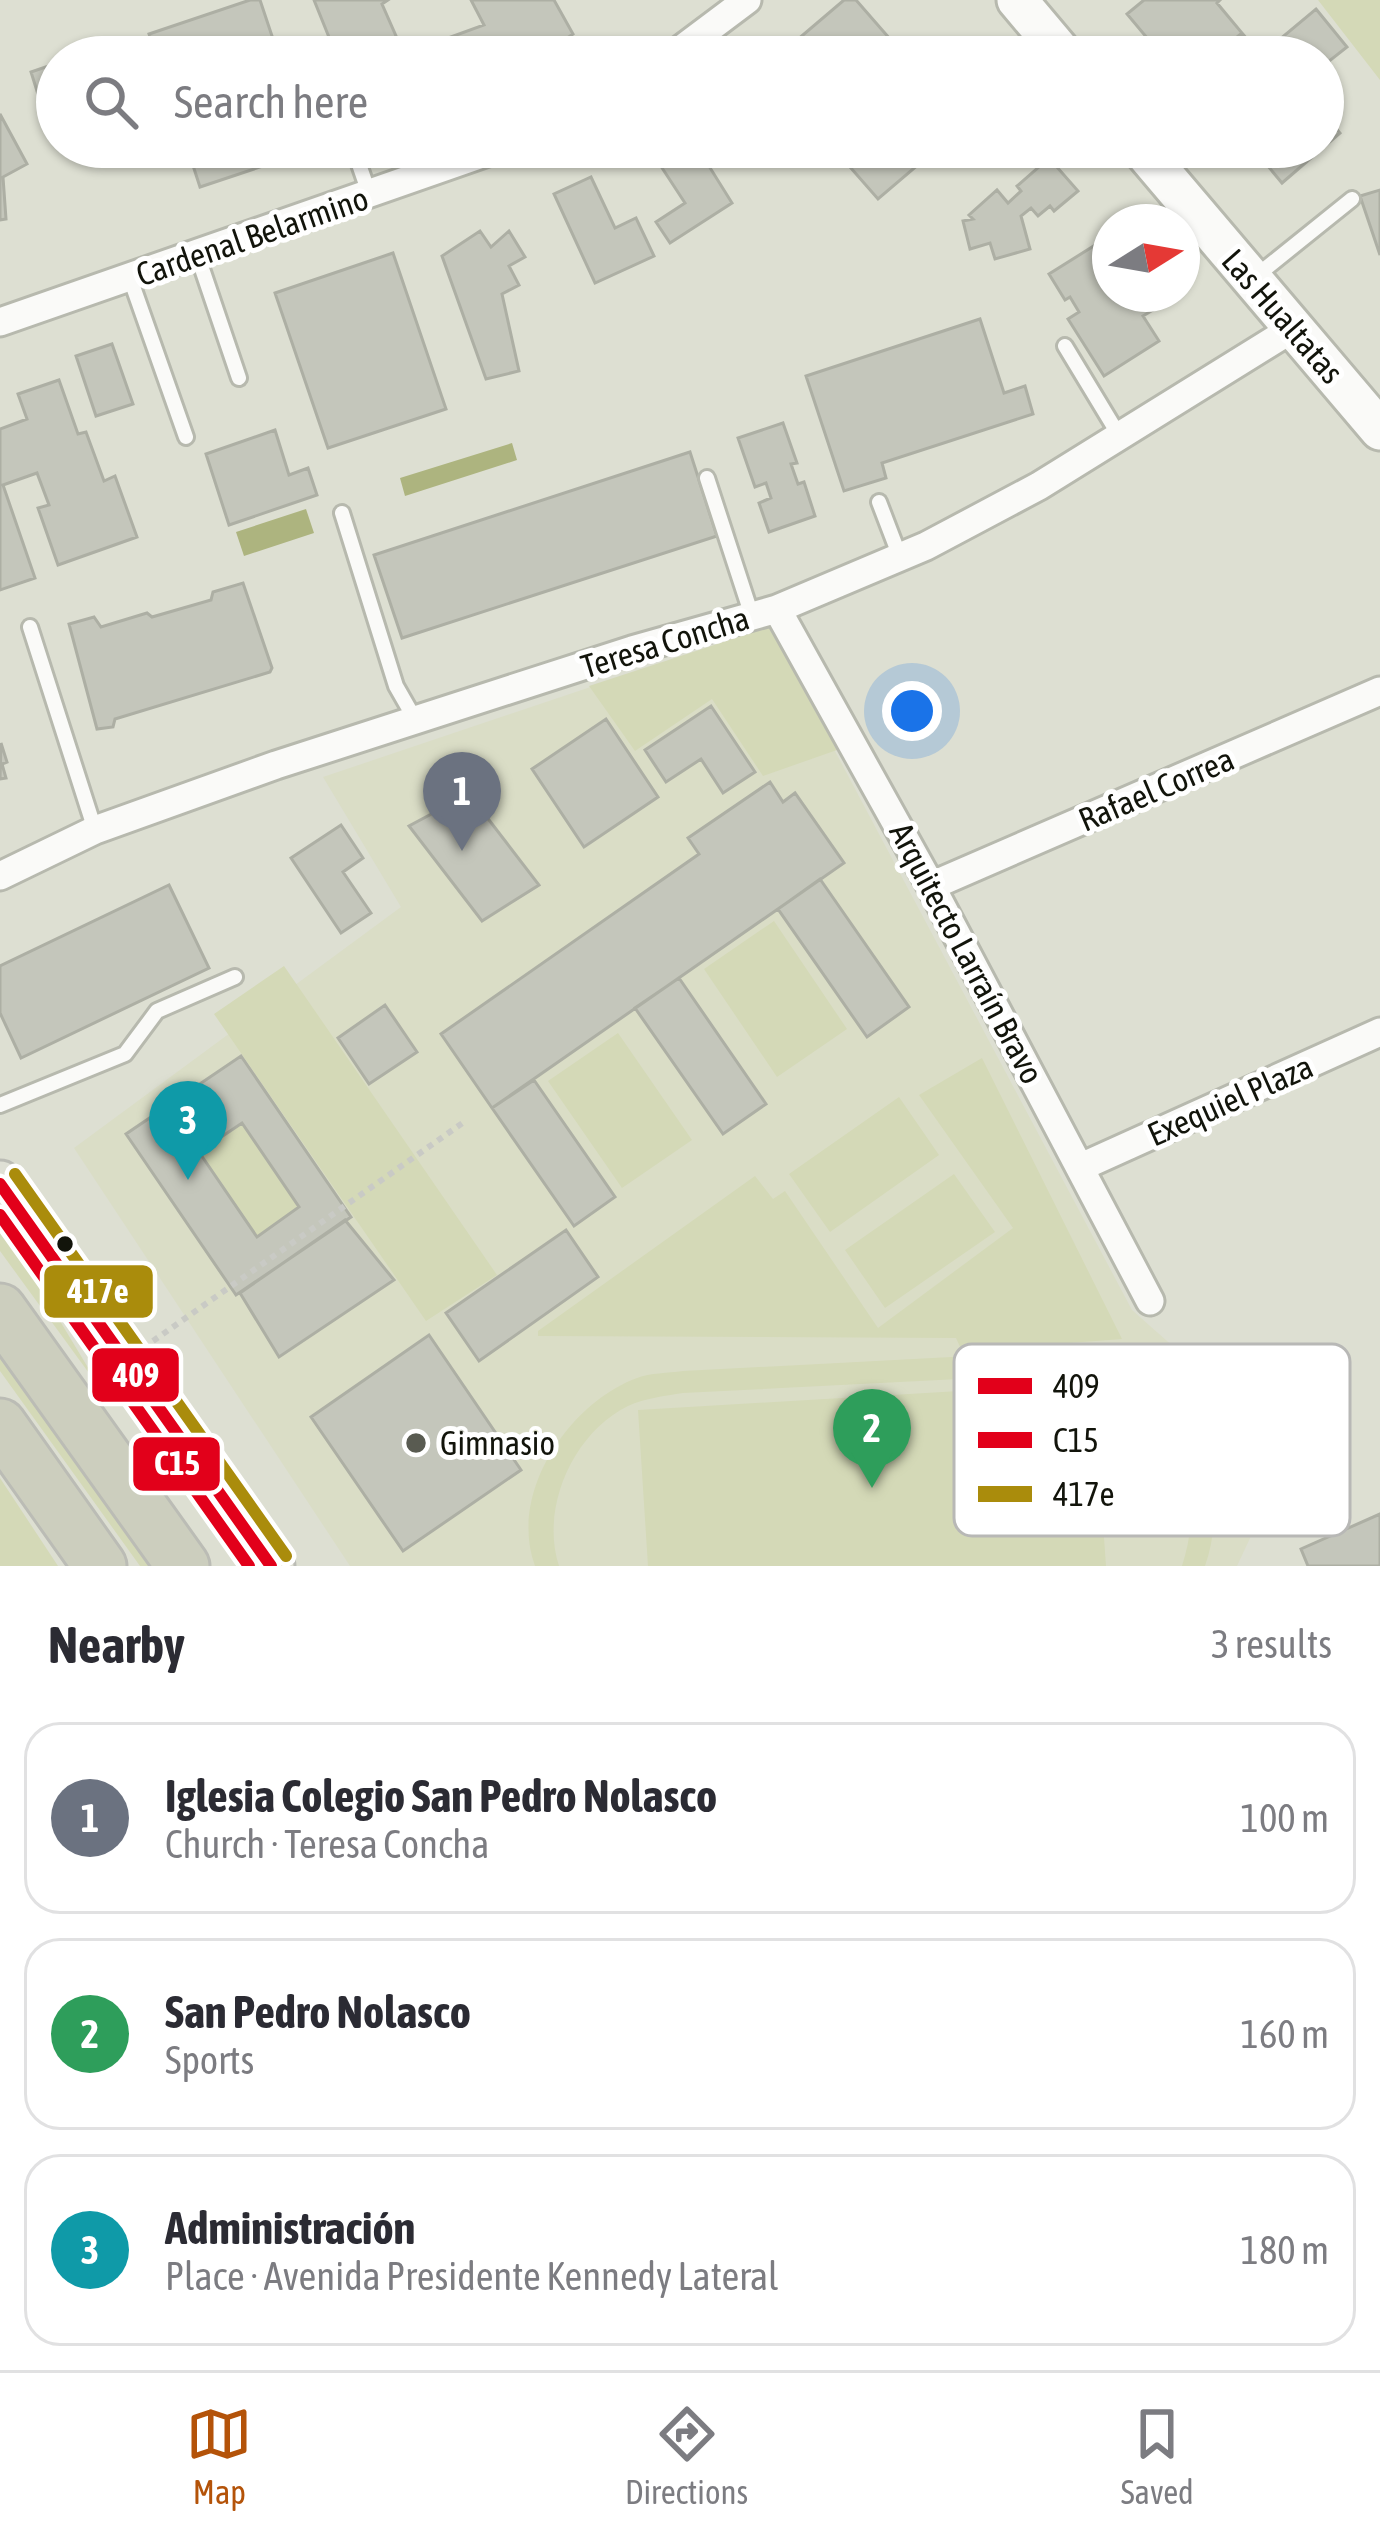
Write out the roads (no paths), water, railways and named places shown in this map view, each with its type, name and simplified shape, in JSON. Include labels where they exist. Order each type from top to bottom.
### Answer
[{"type":"highway","points":[[0,1310],[183,1566]]},
{"type":"highway","points":[[0,1425],[100,1566]]},
{"type":"main road","points":[[0,1184],[271,1566]]},
{"type":"street","points":[[699,36],[747,0]]},
{"type":"street","points":[[1017,0],[1047,36]]},
{"type":"street","name":"Cardenal Belarmino","points":[[0,322],[445,168]]},
{"type":"street","name":"Las Hualtatas","points":[[1158,168],[1380,430]]},
{"type":"street","name":"Teresa Concha","points":[[0,876],[95,830],[277,765],[764,612],[900,557],[1039,486],[1292,328]]},
{"type":"street","name":"Arquitecto Larraín Bravo","points":[[764,612],[931,886],[1150,1301]]},
{"type":"street","name":"Rafael Correa","points":[[931,886],[1380,692]]},
{"type":"street","name":"Exequiel Plaza","points":[[1081,1167],[1380,1032]]},
{"type":"lane","points":[[360,168],[370,196]]},
{"type":"lane","points":[[1251,280],[1352,199]]},
{"type":"lane","points":[[197,254],[239,378]]},
{"type":"lane","points":[[130,278],[186,437]]},
{"type":"lane","points":[[1065,346],[1120,437]]},
{"type":"lane","points":[[707,478],[764,612]]},
{"type":"lane","points":[[879,502],[900,557]]},
{"type":"lane","points":[[342,514],[396,686],[416,721]]},
{"type":"lane","points":[[29,627],[95,830]]},
{"type":"lane","points":[[0,1105],[124,1054],[157,1011],[235,977]]},
{"type":"place","name":"Iglesia Colegio San Pedro Nolasco","points":[[462,851]]},
{"type":"place","name":"Administración","points":[[188,1180]]},
{"type":"place","name":"Gimnasio","points":[[416,1443]]},
{"type":"place","name":"San Pedro Nolasco","points":[[872,1488]]}]
